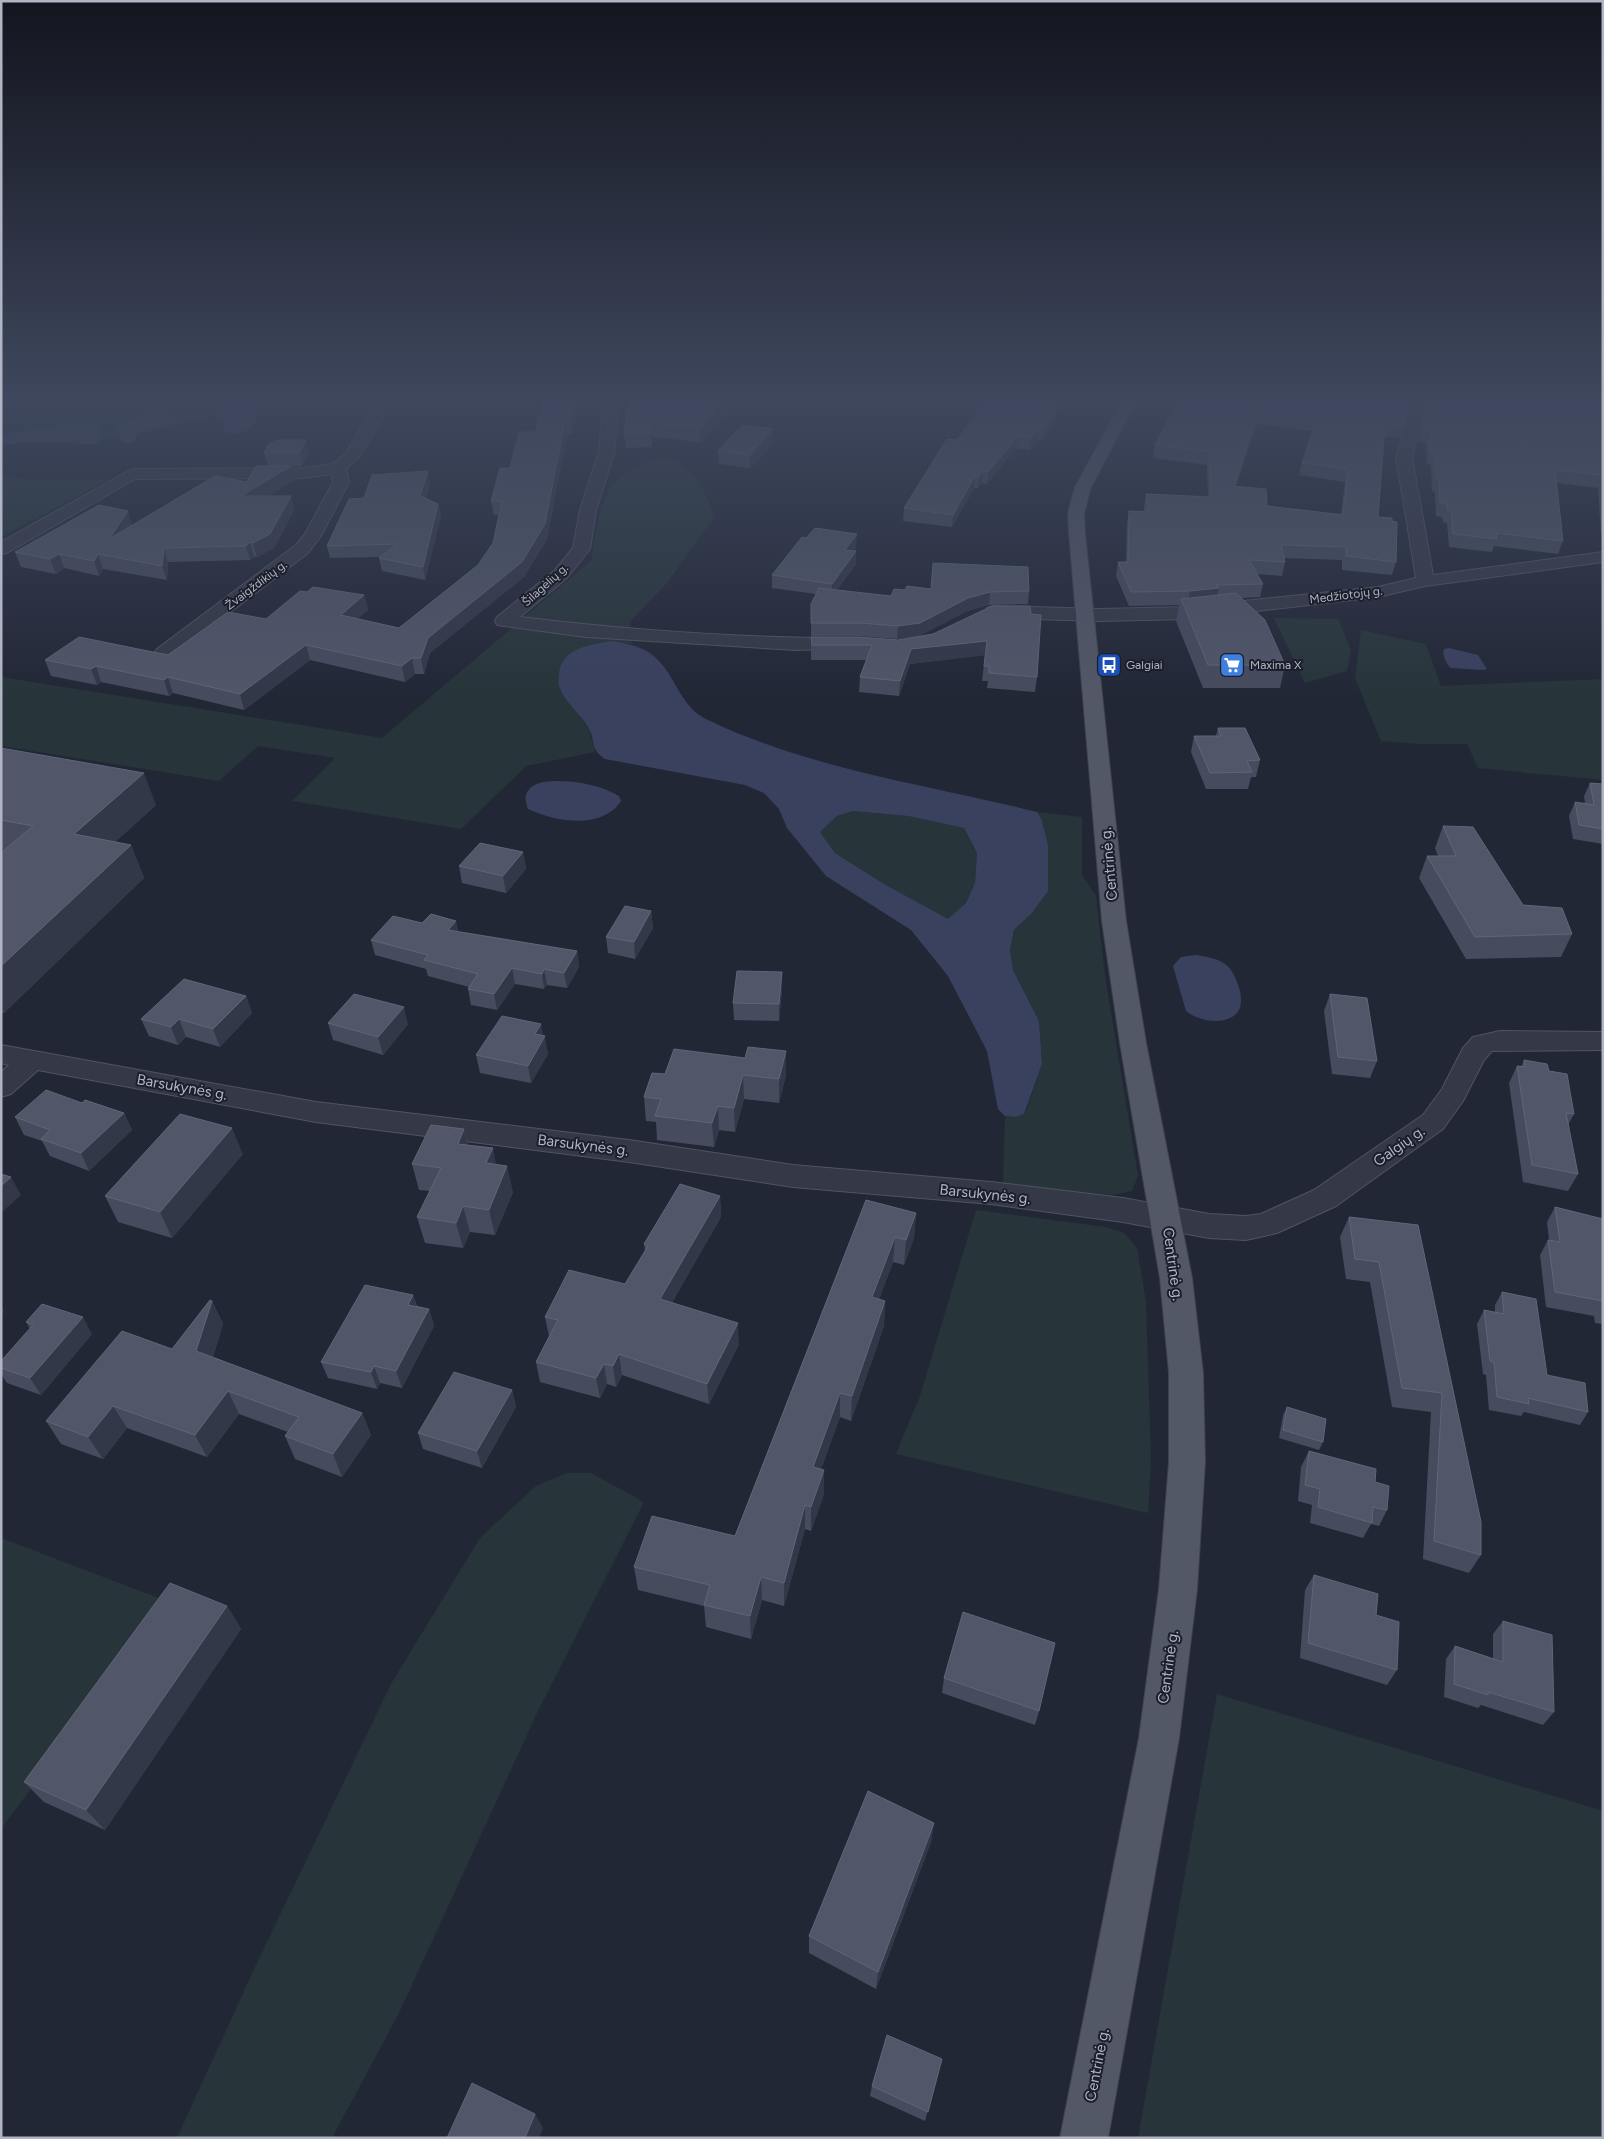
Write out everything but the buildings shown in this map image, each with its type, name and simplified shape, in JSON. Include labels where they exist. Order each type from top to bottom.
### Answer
[{"type":"main road","name":"Centrinė g.","points":[[1078,500],[1076,514],[1077,534],[1114,921],[1133,1043],[1176,1278],[1186,1372],[1187,1462],[1178,1589],[1159,1738],[1084,2138]]},
{"type":"street","points":[[1,549],[87,500]]},
{"type":"street","name":"Žvaigždikių g.","points":[[164,653],[302,549],[313,536],[332,500]]},
{"type":"street","name":"Šilagėlių g.","points":[[591,500],[581,549],[561,574],[504,621],[586,631],[795,644],[869,645]]},
{"type":"street","points":[[1411,500],[1425,582]]},
{"type":"street","name":"Medžiotojų g.","points":[[974,617],[989,612],[1007,611],[1086,615],[1152,615],[1226,610],[1378,592],[1425,582],[1603,557]]},
{"type":"street","name":"Galgių g.","points":[[1166,1219],[1209,1226],[1246,1228],[1273,1222],[1325,1198],[1434,1122],[1453,1094],[1472,1055],[1483,1043],[1500,1040],[1603,1041]]},
{"type":"street","name":"Barsukynės g.","points":[[1,1054],[316,1112],[629,1151],[793,1176],[991,1193],[1123,1210],[1166,1219]]},
{"type":"street","points":[[1,1088],[33,1060]]},
{"type":"shaded area","points":[[1,500],[71,500],[1,537]]},
{"type":"shaded area","points":[[604,500],[707,500],[713,512],[713,519],[667,583],[630,622],[632,644],[597,644],[581,649],[565,658],[568,700],[589,729],[595,752],[526,766],[461,829],[292,801],[335,758],[258,746],[219,781],[1,746],[1,677],[382,738],[592,560],[599,516]]},
{"type":"shaded area","points":[[1274,618],[1338,619],[1351,650],[1347,671],[1305,683]]},
{"type":"shaded area","points":[[1361,630],[1426,644],[1441,686],[1603,679],[1603,780],[1478,768],[1467,744],[1418,744],[1381,741],[1355,678]]},
{"type":"shaded area","points":[[853,811],[908,816],[964,828],[977,853],[975,883],[966,903],[948,920],[884,884],[835,853],[820,832],[837,816]]},
{"type":"shaded area","points":[[1037,812],[1082,817],[1082,875],[1096,896],[1105,976],[1138,1176],[1132,1191],[1113,1195],[1003,1186],[1005,1116],[1016,1117],[1025,1114],[1042,1064],[1039,1021],[1013,970],[1010,950],[1014,930],[1031,914],[1041,818]]},
{"type":"shaded area","points":[[976,1210],[1106,1227],[1124,1233],[1137,1248],[1146,1302],[1151,1460],[1148,1513],[896,1454],[920,1396]]},
{"type":"shaded area","points":[[567,1473],[591,1473],[644,1502],[537,1713],[399,2013],[332,2138],[177,2138],[255,1967],[391,1684],[480,1538],[536,1486]]},
{"type":"shaded area","points":[[1,1538],[169,1602],[1,1829]]},
{"type":"shaded area","points":[[1217,1694],[1603,1811],[1603,2138],[1138,2138]]},
{"type":"water","points":[[604,642],[625,643],[648,652],[658,660],[685,701],[699,715],[748,737],[788,752],[829,764],[1037,812],[1041,818],[1048,845],[1048,891],[1031,914],[1014,930],[1010,950],[1013,970],[1039,1021],[1042,1064],[1024,1114],[1016,1117],[1005,1116],[998,1109],[987,1051],[948,976],[911,930],[826,876],[787,828],[779,809],[764,793],[745,785],[605,759],[596,751],[591,732],[561,692],[559,674],[565,658],[571,653],[587,646]],"holes":[[[853,811],[908,816],[964,828],[977,853],[975,883],[966,903],[948,919],[884,884],[835,853],[820,832],[837,816]]]},
{"type":"water","points":[[1449,648],[1478,655],[1487,669],[1451,668],[1446,662],[1444,654],[1444,649]]},
{"type":"water","points":[[556,781],[597,786],[619,796],[621,801],[613,810],[590,820],[564,820],[539,814],[528,809],[526,795],[528,790],[543,782]]},
{"type":"water","points":[[1196,955],[1220,961],[1230,968],[1234,974],[1240,991],[1241,1003],[1239,1010],[1228,1019],[1221,1021],[1206,1020],[1186,1011],[1173,966],[1181,957]]},
{"type":"place","name":"Galgiai","points":[[1109,665]]},
{"type":"place","name":"Maxima X","points":[[1232,665]]}]
